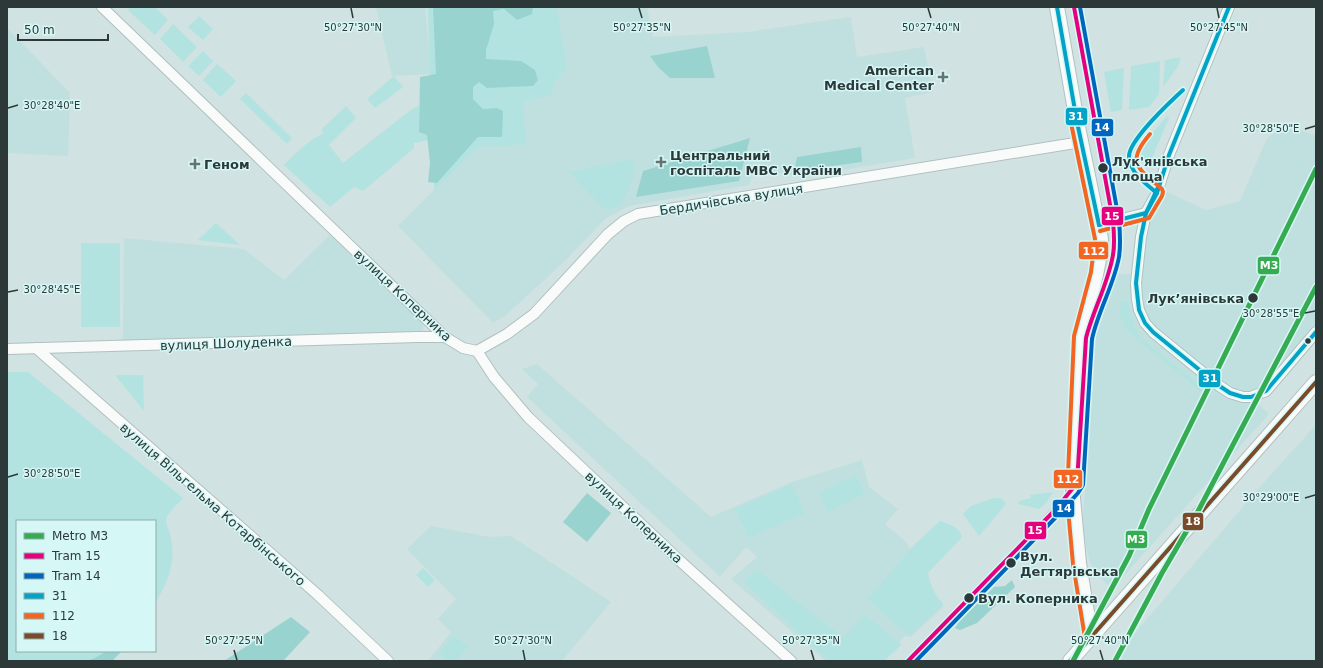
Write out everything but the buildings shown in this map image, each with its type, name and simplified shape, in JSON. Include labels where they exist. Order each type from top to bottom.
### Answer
[{"type":"main road","points":[[1057,7],[1081,142],[1101,239],[1101,254],[1082,329],[1079,352],[1073,494],[1079,563],[1091,637]]},
{"type":"main road","points":[[1070,661],[1196,520],[1316,382]]},
{"type":"street","name":"вулиця Коперника","points":[[102,7],[445,337],[463,348],[477,351],[494,377],[528,417],[679,560],[791,661]]},
{"type":"street","points":[[1229,7],[1169,155],[1157,193],[1146,213],[1141,237],[1136,283],[1139,310],[1145,323],[1153,332],[1218,385],[1230,393],[1243,397],[1252,397],[1266,390],[1316,332]]},
{"type":"street","name":"Бердичівська вулиця","points":[[477,351],[507,334],[534,314],[608,234],[624,221],[638,214],[1081,142]]},
{"type":"street","points":[[1099,225],[1146,213]]},
{"type":"street","name":"вулиця Шолуденка","points":[[7,349],[445,337]]},
{"type":"street","name":"вулиця Вільгельма Котарбінського","points":[[36,348],[318,595],[388,661]]},
{"type":"street","points":[[912,661],[1073,494]]},
{"type":"shaded area","points":[[130,7],[155,7],[168,20],[155,35],[128,10]]},
{"type":"shaded area","name":"Центральний госпіталь МВС України","points":[[376,7],[425,7],[430,58],[428,7],[647,7],[653,37],[747,32],[851,17],[857,57],[924,47],[933,92],[905,98],[915,158],[800,177],[754,167],[749,185],[629,206],[605,219],[566,260],[505,316],[493,323],[398,226],[434,190],[431,74],[392,76]]},
{"type":"shaded area","points":[[428,7],[557,7],[567,68],[554,83],[551,95],[523,102],[526,144],[478,147],[434,190]]},
{"type":"shaded area","points":[[433,7],[533,7],[532,14],[517,20],[504,9],[493,11],[494,24],[486,50],[486,59],[521,61],[535,70],[538,80],[533,86],[487,88],[479,82],[473,87],[473,99],[483,109],[497,108],[503,111],[502,137],[478,137],[437,183],[428,182],[430,163],[427,135],[419,132],[420,77],[436,74]]},
{"type":"shaded area","points":[[199,16],[213,29],[203,40],[188,27]]},
{"type":"shaded area","points":[[173,24],[197,47],[183,62],[160,39]]},
{"type":"shaded area","points":[[7,28],[70,93],[68,156],[7,153]]},
{"type":"shaded area","points":[[707,46],[715,78],[670,78],[658,67],[650,56]]},
{"type":"shaded area","points":[[203,51],[213,61],[199,76],[188,66]]},
{"type":"shaded area","points":[[1181,57],[1177,68],[1163,87],[1165,60]]},
{"type":"shaded area","points":[[1160,61],[1159,94],[1149,107],[1129,110],[1131,66]]},
{"type":"shaded area","points":[[217,64],[236,81],[221,97],[203,80]]},
{"type":"shaded area","points":[[1124,68],[1122,110],[1111,112],[1104,72]]},
{"type":"shaded area","points":[[394,76],[403,87],[375,108],[367,99]]},
{"type":"shaded area","points":[[246,93],[292,138],[287,144],[240,99]]},
{"type":"shaded area","points":[[346,106],[356,118],[329,145],[343,163],[412,109],[419,106],[419,132],[427,134],[428,140],[414,143],[414,148],[363,191],[354,187],[330,207],[284,165],[307,143],[324,133],[321,130]]},
{"type":"shaded area","points":[[1167,116],[1169,118],[1150,164],[1146,163],[1141,155],[1142,145]]},
{"type":"shaded area","points":[[1284,124],[1316,136],[1316,327],[1265,390],[1250,396],[1269,414],[1112,589],[1094,571],[1089,559],[1082,532],[1096,337],[1117,274],[1140,274],[1149,220],[1165,191],[1206,210],[1240,201],[1267,138],[1281,129]]},
{"type":"shaded area","points":[[750,138],[739,181],[636,197],[643,171]]},
{"type":"shaded area","points":[[861,147],[862,162],[794,171],[797,157]]},
{"type":"shaded area","points":[[631,159],[636,166],[629,189],[620,204],[612,209],[604,209],[569,172]]},
{"type":"shaded area","points":[[216,223],[240,245],[198,240]]},
{"type":"shaded area","points":[[330,235],[422,322],[422,331],[419,334],[123,341],[124,238],[244,249],[284,280]]},
{"type":"shaded area","points":[[81,243],[120,243],[120,327],[81,327]]},
{"type":"shaded area","points":[[1125,301],[1129,304],[1135,328],[1143,340],[1206,390],[1200,391],[1125,328],[1120,309],[1122,303]]},
{"type":"shaded area","points":[[537,364],[711,517],[792,482],[862,460],[869,487],[898,509],[885,524],[906,542],[921,567],[932,592],[944,606],[911,637],[905,636],[900,642],[901,645],[884,661],[826,661],[731,579],[757,557],[746,547],[720,577],[527,397],[538,384],[522,369]]},
{"type":"shaded area","points":[[7,372],[28,372],[183,498],[170,512],[166,520],[172,547],[172,564],[164,588],[156,601],[156,520],[16,520],[16,652],[114,652],[107,661],[7,661]]},
{"type":"shaded area","points":[[115,375],[143,375],[144,411]]},
{"type":"shaded area","points":[[1316,425],[1316,661],[1111,661],[1266,480]]},
{"type":"shaded area","points":[[856,475],[865,493],[828,512],[819,493]]},
{"type":"shaded area","points":[[792,484],[805,513],[749,538],[735,509]]},
{"type":"shaded area","points":[[1053,492],[1046,503],[1039,509],[1018,504],[1019,501],[1031,498],[1030,495]]},
{"type":"shaded area","points":[[587,493],[611,513],[587,542],[563,522]]},
{"type":"shaded area","points":[[994,498],[1001,498],[1006,504],[979,536],[963,514],[971,506]]},
{"type":"shaded area","points":[[940,521],[956,528],[962,537],[928,573],[933,590],[943,604],[912,633],[908,634],[899,628],[868,599],[913,546]]},
{"type":"shaded area","points":[[431,526],[489,537],[511,536],[611,602],[562,661],[428,661],[451,632],[438,619],[456,599],[407,549]]},
{"type":"shaded area","points":[[423,568],[435,580],[428,587],[416,575]]},
{"type":"shaded area","points":[[757,570],[843,637],[865,614],[901,645],[884,661],[829,661],[744,582]]},
{"type":"shaded area","points":[[1012,580],[1015,587],[977,623],[960,630],[955,628],[959,622],[994,587],[1005,586]]},
{"type":"shaded area","points":[[291,617],[310,632],[283,661],[224,661]]},
{"type":"shaded area","points":[[454,635],[468,647],[456,661],[448,661],[439,654]]},
{"type":"shaded area","points":[[105,652],[121,652],[112,661],[86,661]]},
{"type":"metro line","name":"M3","points":[[1073,661],[1129,556],[1149,509],[1316,169]]},
{"type":"metro line","name":"M3","points":[[1115,661],[1162,573],[1196,515],[1316,287]]},
{"type":"tram line","name":"15","points":[[908,661],[1055,510],[1077,483],[1086,338],[1092,317],[1111,266],[1114,251],[1114,238],[1113,221],[1074,7]]},
{"type":"tram line","name":"14","points":[[916,661],[1059,514],[1078,493],[1083,485],[1092,339],[1098,318],[1117,267],[1120,252],[1120,238],[1119,220],[1080,7]]},
{"type":"transit line","name":"31","points":[[1057,7],[1077,122],[1099,225]]},
{"type":"transit line","name":"31","points":[[1229,7],[1169,155],[1157,193],[1146,213],[1141,237],[1136,283],[1139,310],[1145,323],[1153,332],[1218,385],[1230,393],[1243,397],[1251,397],[1266,391],[1316,332]]},
{"type":"transit line","name":"31","points":[[1157,193],[1135,173],[1129,157],[1135,141],[1142,132],[1183,90]]},
{"type":"transit line","name":"112","points":[[1071,123],[1095,239],[1091,272],[1074,336],[1067,498],[1073,564],[1085,638]]},
{"type":"transit line","name":"112","points":[[1100,231],[1149,218],[1162,196],[1162,189],[1146,176],[1141,170],[1136,159],[1142,144],[1150,134]]},
{"type":"transit line","name":"31","points":[[1099,225],[1146,213],[1159,185]]},
{"type":"transit line","name":"18","points":[[1070,661],[1316,382]]},
{"type":"place","name":"American Medical Center","points":[[943,77]]},
{"type":"place","name":"Центральний госпіталь МВС України","points":[[661,162]]},
{"type":"place","name":"Геном","points":[[195,164]]},
{"type":"place","name":"Лук'янівська площа","points":[[1103,168]]},
{"type":"place","name":"Лукʼянівська","points":[[1253,298]]},
{"type":"place","name":"Вул. Дегтярівська","points":[[1011,563]]},
{"type":"place","name":"Вул. Коперника","points":[[969,598]]}]
